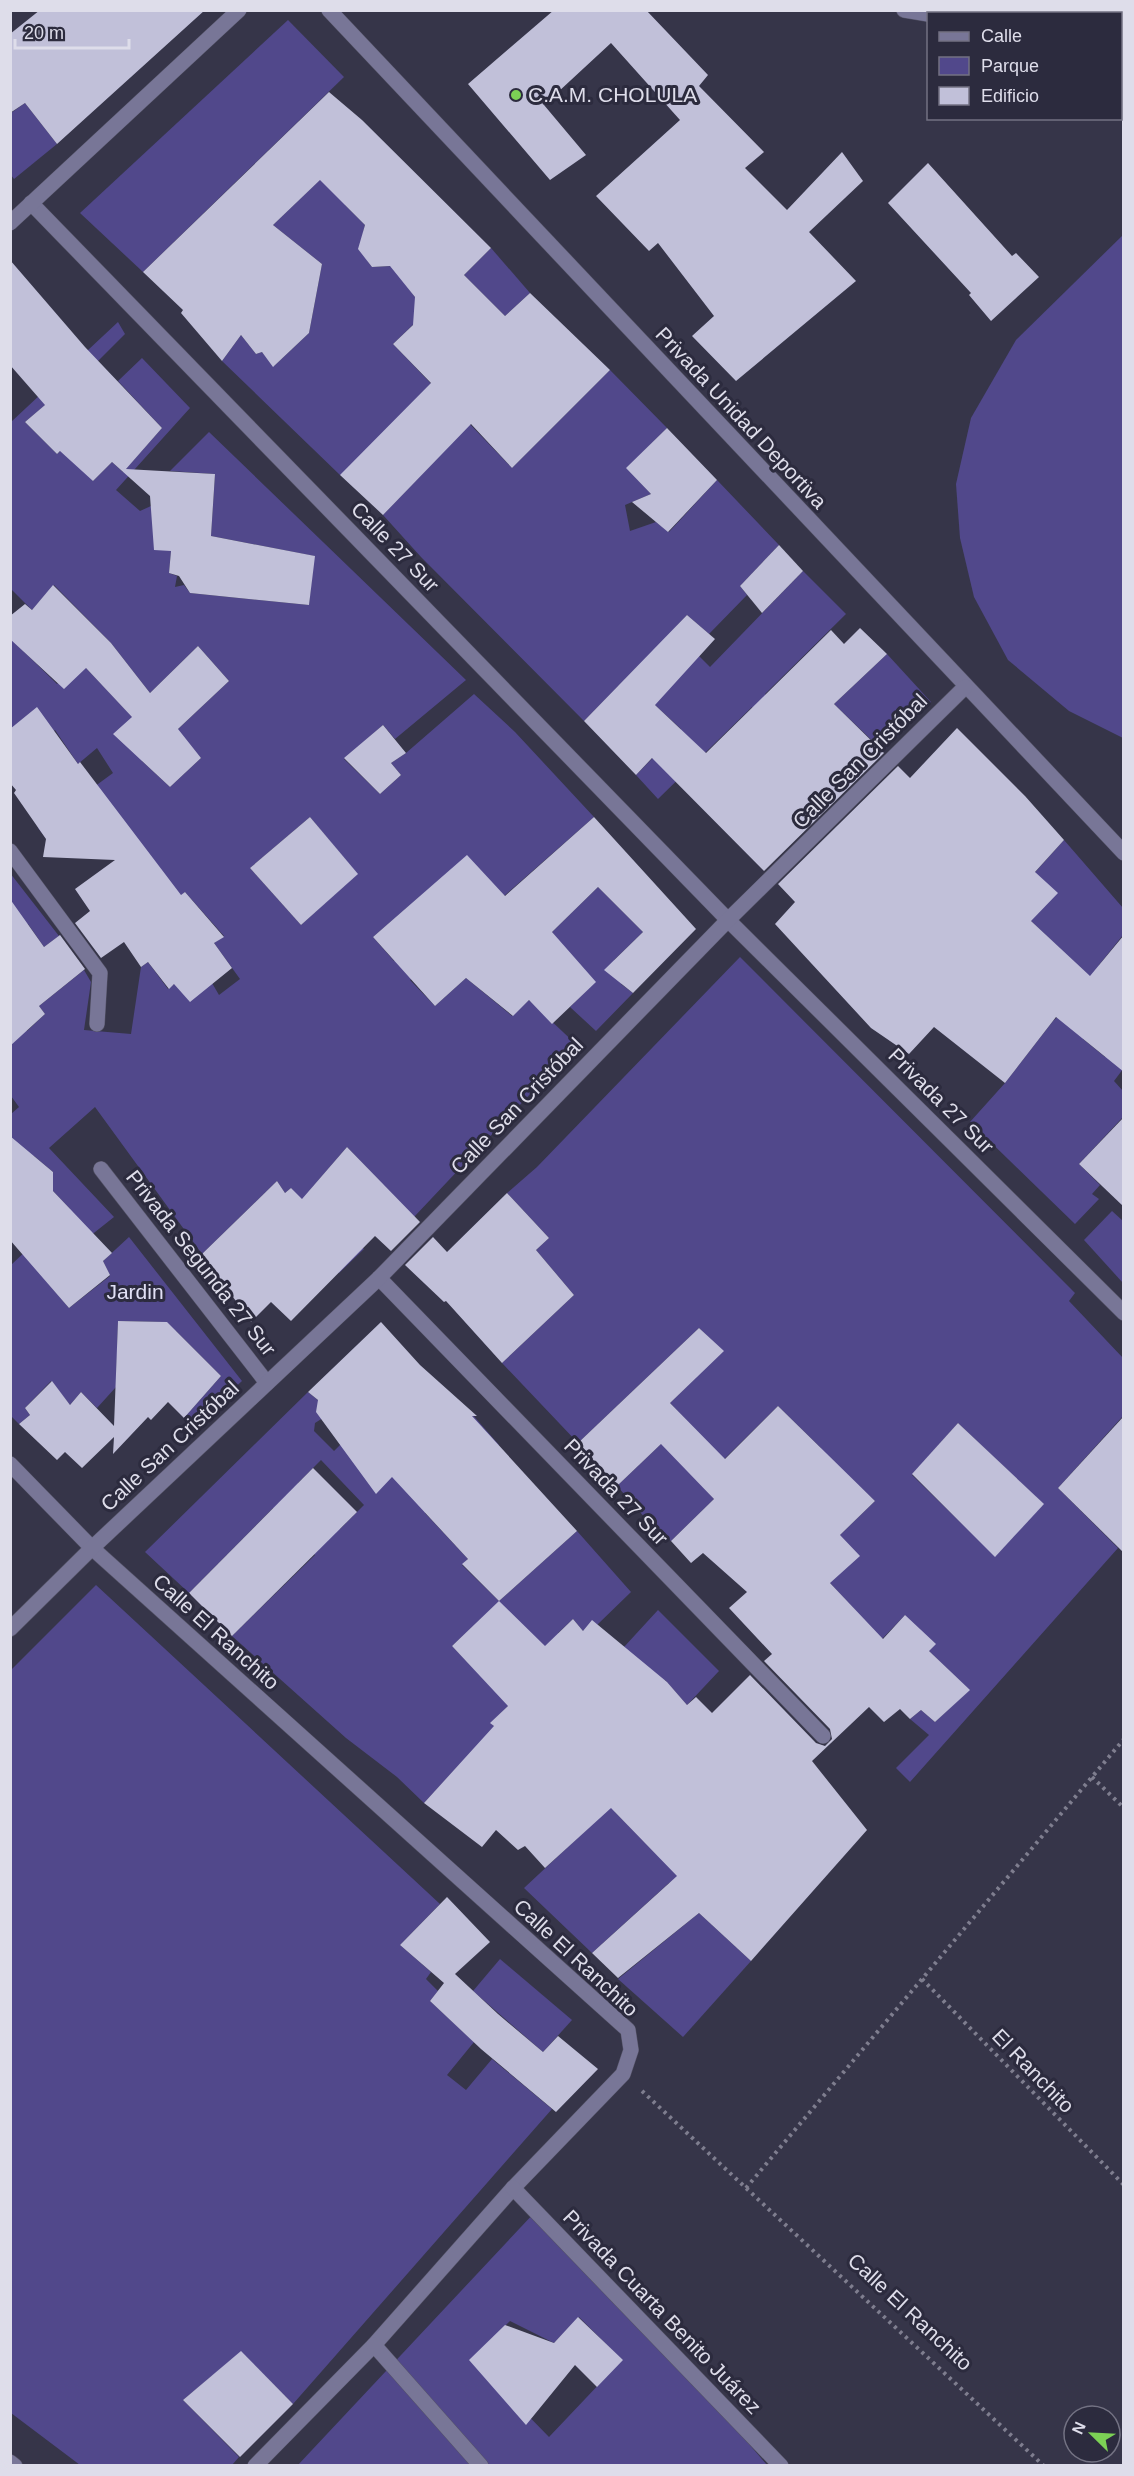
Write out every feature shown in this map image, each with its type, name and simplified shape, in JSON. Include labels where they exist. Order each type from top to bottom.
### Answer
[{"type":"street","points":[[10,223],[239,10]]},
{"type":"street","name":"Privada Unidad Deportiva","points":[[329,10],[1124,853]]},
{"type":"street","points":[[904,10],[927,14]]},
{"type":"street","name":"Calle 27 Sur","points":[[31,203],[729,920]]},
{"type":"street","name":"Calle San Cristóbal","points":[[10,1629],[92,1548],[379,1278],[729,920],[965,687]]},
{"type":"street","points":[[10,851],[100,973],[97,1024]]},
{"type":"street","name":"Privada 27 Sur","points":[[729,920],[1124,1313]]},
{"type":"street","name":"Privada Segunda 27 Sur","points":[[101,1169],[267,1383]]},
{"type":"street","name":"Privada 27 Sur","points":[[379,1278],[823,1736]]},
{"type":"street","name":"Calle El Ranchito","points":[[10,1464],[92,1548],[628,2031],[631,2050],[623,2074]]},
{"type":"street","points":[[255,2466],[374,2345],[513,2188],[623,2074]]},
{"type":"street","name":"Privada Cuarta Benito Juárez","points":[[513,2188],[781,2466]]},
{"type":"street","points":[[374,2345],[481,2466]]},
{"type":"street","points":[[10,2462],[15,2466]]},
{"type":"path","points":[[746,2188],[1124,1739]]},
{"type":"path","points":[[1091,1777],[1124,1808]]},
{"type":"path","name":"El Ranchito","points":[[922,1979],[1124,2185]]},
{"type":"path","name":"Calle El Ranchito","points":[[623,2074],[1044,2466]]},
{"type":"green space","points":[[288,20],[344,77],[143,272],[80,213]]},
{"type":"green space","points":[[25,103],[57,144],[14,179],[11,175],[11,113]]},
{"type":"green space","points":[[357,144],[397,155],[345,205],[365,225],[362,247],[368,262],[372,267],[392,266],[415,297],[422,316],[393,344],[512,468],[610,370],[667,428],[627,468],[651,494],[625,505],[630,531],[656,522],[669,532],[717,480],[779,545],[740,586],[747,595],[709,634],[687,615],[673,630],[710,667],[803,571],[846,614],[765,694],[776,705],[769,726],[752,707],[658,799],[636,775],[681,729],[655,705],[637,667],[584,721],[421,557],[383,515],[450,445],[340,475],[222,361],[241,335],[256,354],[262,352],[274,366],[309,333],[322,264],[273,225]]},
{"type":"green space","points":[[1123,235],[1123,738],[1069,711],[1008,660],[974,597],[960,538],[956,484],[971,418],[1016,340]]},
{"type":"green space","points":[[491,248],[530,293],[505,316],[464,275]]},
{"type":"green space","name":"Jardin","points":[[118,322],[125,334],[98,361],[25,422],[57,454],[73,439],[93,481],[112,462],[123,472],[162,428],[118,381],[142,358],[190,408],[116,490],[140,511],[151,506],[171,551],[169,573],[177,576],[175,587],[184,585],[190,593],[309,605],[314,556],[211,536],[215,474],[170,471],[209,432],[466,680],[395,739],[383,725],[344,759],[380,794],[401,775],[391,763],[406,753],[474,694],[515,732],[594,817],[504,896],[467,856],[373,937],[394,961],[409,946],[440,956],[410,980],[435,1006],[466,978],[512,1016],[529,1000],[580,1048],[532,1092],[414,1217],[347,1147],[310,1190],[344,1232],[364,1249],[339,1273],[291,1188],[285,1193],[277,1181],[202,1254],[95,1107],[49,1148],[114,1217],[41,1275],[69,1308],[110,1276],[103,1261],[129,1237],[242,1381],[192,1427],[184,1418],[221,1376],[176,1331],[165,1333],[164,1322],[118,1321],[116,1387],[97,1408],[81,1392],[70,1405],[51,1381],[25,1408],[30,1415],[19,1424],[11,1416],[11,1265],[70,1209],[53,1191],[53,1172],[34,1156],[11,1177],[11,1114],[19,1107],[11,1096],[10,1012],[27,1031],[45,1014],[39,1006],[84,970],[91,982],[84,1030],[131,1034],[141,967],[148,962],[168,989],[174,984],[212,983],[219,995],[240,979],[214,943],[224,936],[185,892],[163,913],[138,862],[46,838],[38,828],[113,773],[97,748],[78,764],[55,730],[39,743],[11,729],[11,639],[57,684],[83,662],[86,668],[160,746],[142,761],[170,787],[201,758],[176,731],[229,681],[198,646],[150,693],[111,643],[54,585],[32,610],[11,589],[11,422]],"holes":[[[310,817],[357,874],[301,925],[250,868]]]},
{"type":"green space","points":[[887,654],[931,702],[883,751],[834,704]]},
{"type":"green space","points":[[1064,840],[1123,908],[1123,935],[1099,965],[1123,985],[1123,1026],[1105,1010],[1083,1039],[1105,1057],[1123,1036],[1123,1069],[1114,1081],[1123,1091],[1123,1117],[1079,1164],[1100,1185],[1092,1194],[1099,1199],[1075,1224],[970,1122],[1005,1083],[1053,1021],[1095,982],[1031,921],[991,959],[975,940],[948,967],[927,950],[938,935],[923,923],[903,946],[878,922],[916,881],[975,939]]},
{"type":"green space","points":[[10,873],[59,936],[44,947],[28,924],[11,936]]},
{"type":"green space","points":[[823,873],[878,922],[847,957],[795,902]]},
{"type":"green space","points":[[598,887],[643,932],[614,960],[630,974],[621,984],[633,993],[596,1031],[570,1007],[591,986],[552,932]]},
{"type":"green space","points":[[740,957],[1075,1293],[1069,1301],[1123,1358],[1123,1416],[1058,1488],[1118,1548],[910,1782],[896,1768],[929,1735],[910,1719],[921,1710],[935,1722],[969,1690],[929,1651],[905,1615],[882,1639],[845,1621],[855,1610],[830,1583],[840,1535],[875,1501],[859,1486],[762,1500],[821,1448],[778,1406],[700,1483],[714,1499],[671,1541],[655,1529],[617,1486],[686,1420],[670,1403],[723,1351],[699,1328],[578,1443],[502,1363],[574,1295],[536,1250],[549,1238],[507,1193],[537,1167]],"holes":[[[958,1423],[1043,1504],[995,1556],[912,1475]]]},
{"type":"green space","points":[[1112,1211],[1123,1221],[1123,1283],[1084,1240]]},
{"type":"green space","points":[[308,1392],[325,1406],[326,1416],[315,1423],[314,1431],[334,1451],[346,1439],[464,1405],[499,1445],[425,1513],[468,1559],[462,1565],[499,1601],[577,1531],[631,1592],[597,1625],[583,1631],[573,1619],[558,1633],[624,1647],[658,1610],[719,1671],[687,1705],[665,1680],[615,1812],[657,1855],[741,1846],[669,1883],[592,1953],[524,1888],[599,1818],[508,1706],[491,1723],[548,1781],[508,1815],[459,1765],[424,1803],[397,1777],[346,1738],[232,1636],[315,1555],[273,1508],[189,1593],[145,1552]],"holes":[[[321,1460],[364,1505],[340,1529],[298,1483]],[[499,1602],[495,1691],[452,1646]]]},
{"type":"green space","points":[[96,1585],[440,1904],[400,1945],[431,1972],[426,1979],[438,1991],[430,2001],[474,2042],[447,2075],[466,2090],[492,2059],[552,2109],[293,2404],[241,2352],[183,2400],[239,2457],[232,2465],[80,2465],[11,2413],[10,1671]]},
{"type":"green space","points":[[699,1913],[751,1961],[683,2037],[618,1979]]},
{"type":"green space","points":[[500,1959],[572,2020],[543,2052],[473,1991]]},
{"type":"green space","points":[[536,2211],[651,2330],[767,2465],[297,2466]],"holes":[[[579,2317],[622,2360],[549,2437],[472,2358],[510,2321],[554,2343]]]},
{"type":"building","points":[[40,10],[205,10],[57,144],[25,103],[10,113],[10,34]]},
{"type":"building","points":[[554,10],[646,10],[708,75],[699,86],[764,152],[745,168],[787,210],[842,152],[863,181],[809,232],[856,281],[736,381],[692,336],[714,316],[658,243],[649,251],[596,196],[680,120],[611,43],[544,105],[586,155],[550,180],[468,84]]},
{"type":"building","points":[[329,92],[362,120],[491,248],[464,275],[505,316],[530,293],[610,370],[512,468],[471,424],[383,515],[340,475],[431,383],[393,344],[413,325],[415,297],[390,266],[372,267],[358,249],[365,225],[320,180],[273,225],[322,264],[309,333],[273,367],[262,352],[256,354],[241,335],[222,361],[181,313],[183,310],[143,272]]},
{"type":"building","points":[[928,163],[1012,256],[1016,253],[1039,277],[991,321],[969,295],[971,293],[888,203]]},
{"type":"building","points":[[10,260],[85,347],[162,428],[126,469],[215,474],[211,536],[315,556],[309,605],[190,593],[179,576],[169,573],[171,551],[154,550],[150,496],[112,462],[93,481],[60,451],[57,454],[25,422],[45,405],[10,365]]},
{"type":"building","points":[[667,428],[717,480],[668,532],[632,502],[651,494],[626,468]]},
{"type":"building","points":[[779,545],[803,571],[762,613],[740,586]]},
{"type":"building","points":[[53,585],[111,643],[150,693],[198,646],[229,681],[178,729],[201,758],[170,787],[113,734],[132,717],[86,668],[64,689],[10,639],[10,616],[25,604],[32,610]]},
{"type":"building","points":[[687,615],[715,639],[655,705],[706,753],[831,630],[844,644],[860,628],[887,654],[834,704],[884,753],[764,871],[652,758],[636,775],[584,721]]},
{"type":"building","points":[[37,707],[78,764],[80,762],[181,895],[185,892],[224,937],[214,943],[232,968],[190,1002],[174,984],[169,989],[148,962],[141,967],[124,942],[101,958],[75,923],[90,911],[75,889],[115,860],[43,857],[46,839],[14,793],[16,790],[10,783],[10,729]]},
{"type":"building","points":[[383,725],[406,753],[391,763],[401,775],[380,794],[344,758]]},
{"type":"building","points":[[957,728],[1025,796],[1064,840],[1035,872],[1058,893],[1031,921],[1090,976],[1124,935],[1124,1072],[1056,1017],[1005,1083],[934,1027],[909,1054],[871,1028],[775,924],[795,902],[778,884],[898,766],[910,778]]},
{"type":"building","points":[[310,817],[358,874],[301,925],[250,868]]},
{"type":"building","points":[[594,817],[696,929],[633,993],[604,970],[643,932],[598,887],[552,932],[596,982],[552,1024],[529,1000],[513,1016],[466,978],[435,1006],[373,937],[467,855],[505,896]]},
{"type":"building","points":[[10,899],[44,947],[60,935],[85,969],[39,1006],[45,1014],[10,1046]]},
{"type":"building","points":[[1124,1117],[1124,1207],[1079,1164]]},
{"type":"building","points":[[10,1136],[53,1172],[53,1191],[112,1253],[103,1261],[110,1275],[69,1308],[10,1240]]},
{"type":"building","points":[[347,1147],[420,1222],[391,1251],[375,1236],[291,1321],[271,1302],[251,1322],[202,1254],[277,1181],[285,1193],[291,1188],[302,1199]]},
{"type":"building","points":[[507,1193],[549,1238],[536,1250],[574,1295],[502,1363],[446,1301],[444,1302],[405,1265],[433,1237],[447,1252]]},
{"type":"building","points":[[118,1321],[167,1322],[221,1376],[184,1418],[168,1402],[151,1420],[148,1417],[113,1454],[114,1437],[82,1468],[65,1452],[57,1460],[19,1424],[30,1415],[25,1408],[52,1381],[70,1405],[81,1392],[114,1426]]},
{"type":"building","points":[[381,1322],[420,1365],[477,1416],[472,1416],[577,1531],[499,1601],[462,1564],[468,1559],[392,1477],[376,1494],[316,1412],[318,1400],[308,1392]]},
{"type":"building","points":[[699,1328],[724,1351],[670,1403],[725,1459],[778,1406],[875,1501],[840,1535],[860,1556],[830,1583],[883,1639],[905,1615],[936,1644],[929,1651],[970,1690],[935,1722],[921,1710],[910,1719],[900,1709],[884,1722],[869,1707],[812,1761],[867,1830],[751,1961],[699,1913],[618,1978],[592,1953],[677,1876],[611,1808],[545,1868],[525,1846],[518,1850],[496,1830],[482,1847],[424,1803],[494,1726],[490,1723],[508,1706],[452,1646],[499,1601],[545,1646],[573,1619],[583,1631],[592,1620],[667,1682],[687,1705],[696,1697],[712,1713],[750,1675],[816,1743],[825,1746],[832,1739],[830,1729],[764,1661],[772,1654],[729,1608],[747,1592],[703,1553],[691,1563],[671,1541],[714,1499],[661,1444],[617,1486],[578,1443]]},
{"type":"building","points":[[1124,1416],[1124,1553],[1058,1488]]},
{"type":"building","points":[[958,1423],[1044,1504],[995,1557],[912,1474]]},
{"type":"building","points":[[313,1468],[357,1512],[232,1636],[189,1593]]},
{"type":"building","points":[[447,1897],[490,1942],[455,1974],[543,2052],[558,2036],[598,2069],[556,2112],[481,2049],[430,2001],[444,1983],[400,1945]]},
{"type":"building","points":[[578,2317],[623,2360],[597,2387],[575,2365],[526,2425],[469,2360],[505,2325],[554,2343]]},
{"type":"building","points":[[241,2351],[293,2404],[240,2457],[183,2400]]},
{"type":"place","name":"C.A.M. CHOLULA","points":[[516,95]]}]
